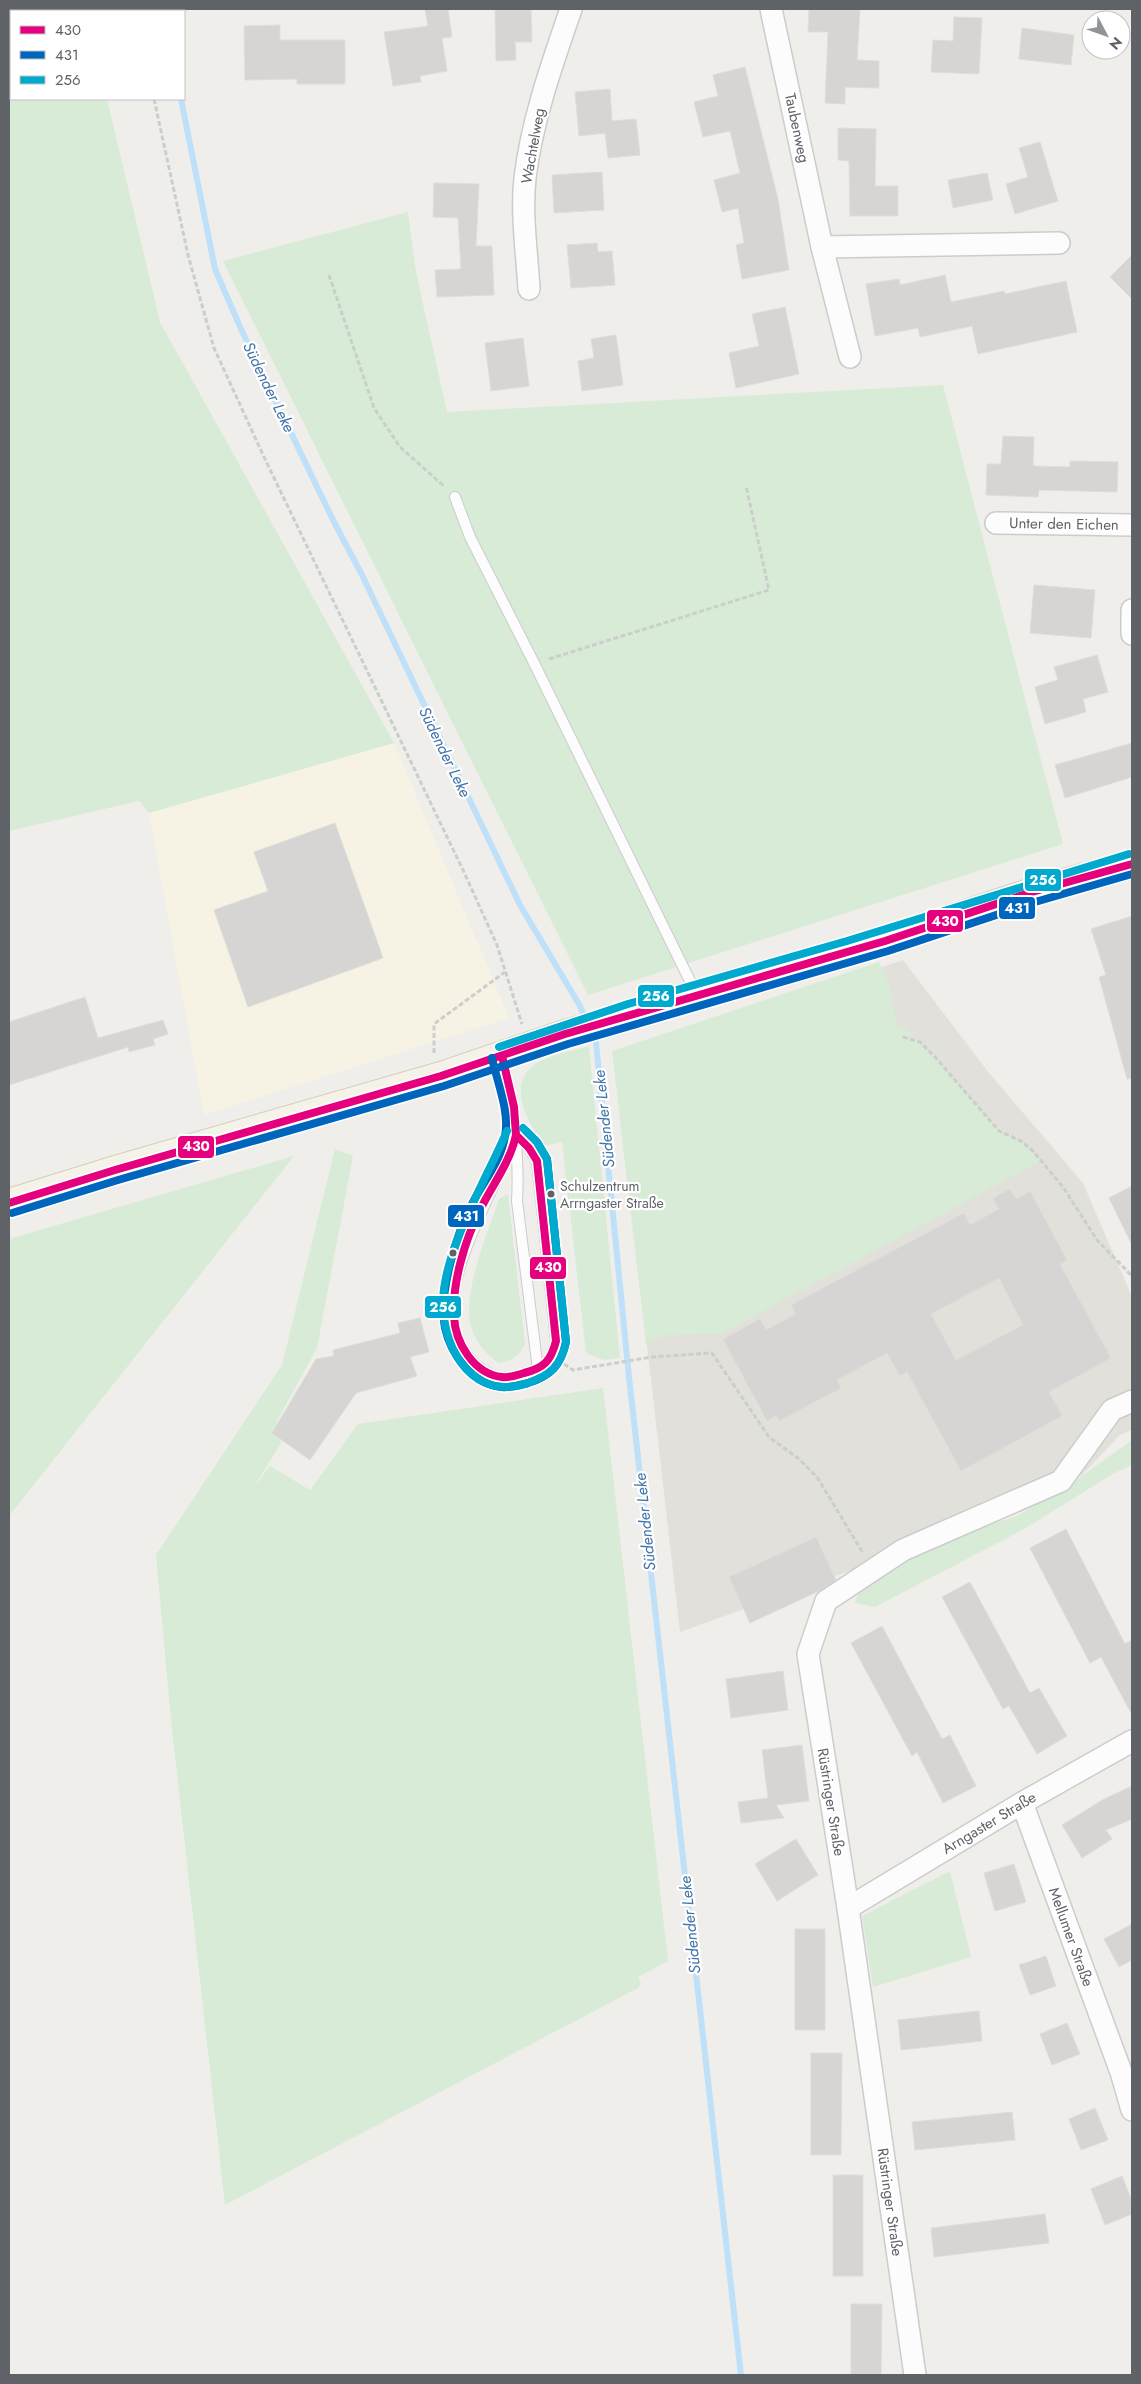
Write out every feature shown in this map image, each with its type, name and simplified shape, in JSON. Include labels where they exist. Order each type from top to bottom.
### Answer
[{"type":"main road","points":[[9,1203],[502,1056],[565,1034],[885,941],[1032,892],[1132,864]]},
{"type":"street","name":"Wachtelweg","points":[[529,289],[524,215],[525,179],[546,78],[571,9]]},
{"type":"street","name":"Taubenweg","points":[[771,9],[822,247],[850,357]]},
{"type":"street","points":[[822,247],[1059,243]]},
{"type":"street","name":"Unter den Eichen","points":[[996,523],[1132,525]]},
{"type":"street","points":[[1132,610],[1132,634]]},
{"type":"street","name":"Rüstringer Straße","points":[[915,2375],[848,1908],[808,1654],[826,1601],[903,1550],[1061,1481],[1112,1410],[1132,1400]]},
{"type":"street","name":"Arngaster Straße","points":[[848,1908],[1022,1803],[1132,1741]]},
{"type":"street","name":"Mellumer Straße","points":[[1022,1803],[1126,2069],[1132,2110]]},
{"type":"lane","points":[[455,497],[470,537],[682,963],[695,997]]},
{"type":"lane","points":[[502,1056],[516,1135],[517,1201],[538,1370]]},
{"type":"lane","points":[[516,1135],[529,1148],[537,1161],[556,1341],[552,1358],[546,1366],[514,1377],[500,1378],[479,1368],[462,1350],[454,1324],[454,1299],[459,1274],[479,1212],[504,1166],[516,1135]]},
{"type":"path","points":[[154,100],[188,255],[214,348],[264,457],[316,561],[463,870],[497,945],[524,1030]]},
{"type":"path","points":[[329,276],[374,408],[400,447],[455,497]]},
{"type":"path","points":[[534,663],[769,590],[746,486]]},
{"type":"path","points":[[434,1056],[434,1024],[505,972]]},
{"type":"path","points":[[903,1037],[920,1042],[1000,1131],[1021,1141],[1033,1151],[1063,1187],[1097,1240],[1132,1276]]},
{"type":"path","points":[[552,1358],[573,1370],[652,1357],[712,1353],[769,1437],[799,1458],[817,1477],[873,1570]]},
{"type":"shaded area","points":[[394,743],[509,1018],[204,1115],[149,813]]},
{"type":"shaded area","points":[[903,960],[989,1073],[1083,1183],[1132,1297],[1132,1430],[1120,1435],[1082,1475],[924,1560],[855,1569],[680,1632],[614,1058]]},
{"type":"green space","points":[[9,9],[86,9],[10,10],[10,100],[107,100],[160,322],[394,743],[149,813],[139,801],[9,831]]},
{"type":"green space","points":[[408,212],[416,272],[447,412],[943,385],[1063,844],[588,995],[223,261]]},
{"type":"green space","points":[[879,962],[889,984],[897,1025],[903,1027],[935,1057],[999,1131],[1021,1141],[1041,1161],[721,1334],[664,1335],[646,1344],[612,1051]]},
{"type":"green space","points":[[589,1046],[620,1358],[604,1360],[586,1353],[562,1142],[544,1146],[526,1115],[522,1104],[521,1092],[522,1082],[527,1072],[537,1063],[556,1055]]},
{"type":"green space","points":[[335,1149],[353,1156],[317,1348],[277,1421],[281,1443],[252,1490],[270,1466],[310,1490],[358,1424],[603,1388],[668,1961],[638,1977],[641,1983],[638,1988],[225,2205],[171,1720],[156,1555],[282,1365]]},
{"type":"green space","points":[[294,1156],[9,1516],[9,1239]]},
{"type":"green space","points":[[508,1194],[525,1344],[514,1358],[498,1363],[476,1340],[469,1316],[472,1283],[482,1246],[499,1199]]},
{"type":"green space","points":[[1132,1440],[1132,1465],[1114,1473],[1024,1529],[875,1607],[855,1603],[860,1586],[906,1556],[953,1537],[1017,1516],[1075,1481]]},
{"type":"green space","points":[[950,1871],[971,1957],[873,1987],[862,1916]]},
{"type":"building","points":[[425,9],[448,9],[452,37],[442,38],[447,71],[420,76],[421,82],[393,86],[384,32],[428,26]]},
{"type":"building","points":[[495,9],[531,9],[532,42],[515,42],[516,60],[496,61]]},
{"type":"building","points":[[809,9],[860,9],[857,60],[879,61],[879,88],[845,87],[845,104],[825,103],[828,32],[808,32]]},
{"type":"building","points":[[954,17],[982,18],[979,74],[931,72],[933,40],[953,41]]},
{"type":"building","points":[[280,25],[280,40],[345,40],[345,84],[297,84],[297,79],[245,80],[244,26]]},
{"type":"building","points":[[1022,28],[1074,35],[1071,65],[1019,59]]},
{"type":"building","points":[[745,67],[778,199],[789,270],[742,279],[736,245],[744,243],[738,208],[722,212],[714,180],[740,173],[730,131],[703,137],[694,102],[718,96],[713,75]]},
{"type":"building","points":[[610,89],[612,121],[636,119],[640,155],[608,158],[605,133],[579,136],[575,92]]},
{"type":"building","points":[[838,128],[876,129],[875,186],[898,186],[898,216],[850,216],[849,161],[838,160]]},
{"type":"building","points":[[1040,142],[1058,201],[1015,214],[1006,184],[1028,177],[1019,148]]},
{"type":"building","points":[[602,172],[604,210],[554,213],[552,175]]},
{"type":"building","points":[[987,173],[993,200],[953,208],[948,180]]},
{"type":"building","points":[[434,183],[479,184],[476,246],[492,246],[494,295],[437,297],[435,270],[461,269],[458,218],[433,217]]},
{"type":"building","points":[[597,243],[598,252],[612,251],[615,285],[571,288],[567,245]]},
{"type":"building","points":[[1132,255],[1132,299],[1110,277]]},
{"type":"building","points":[[945,275],[951,302],[1004,291],[1005,294],[1066,281],[1077,332],[978,354],[972,326],[920,337],[918,328],[875,336],[866,284],[899,279],[900,285]]},
{"type":"building","points":[[785,307],[799,374],[736,388],[729,353],[759,346],[752,314]]},
{"type":"building","points":[[616,335],[623,385],[582,391],[578,361],[594,358],[591,339]]},
{"type":"building","points":[[523,338],[529,386],[491,391],[485,343]]},
{"type":"building","points":[[1003,436],[1034,437],[1033,466],[1070,467],[1070,461],[1118,462],[1117,492],[1039,490],[1038,497],[986,495],[987,464],[1001,464]]},
{"type":"building","points":[[1034,585],[1095,590],[1091,638],[1030,633]]},
{"type":"building","points":[[1097,655],[1108,692],[1083,699],[1086,712],[1045,724],[1035,687],[1058,680],[1054,667]]},
{"type":"building","points":[[1132,743],[1132,777],[1065,798],[1055,765]]},
{"type":"building","points":[[335,823],[383,958],[248,1007],[214,910],[268,891],[254,852]]},
{"type":"building","points":[[1132,916],[1132,1078],[1127,1079],[1099,977],[1106,975],[1091,929]]},
{"type":"building","points":[[85,997],[98,1038],[163,1020],[168,1034],[153,1039],[155,1045],[129,1052],[128,1047],[9,1085],[9,1022]]},
{"type":"building","points":[[1132,1186],[1132,1245],[1109,1198]]},
{"type":"building","points":[[1010,1189],[1016,1199],[1030,1191],[1067,1260],[1060,1264],[1111,1358],[1049,1392],[1062,1416],[961,1471],[907,1372],[900,1376],[887,1353],[837,1380],[841,1388],[779,1421],[776,1415],[767,1421],[723,1339],[760,1319],[766,1330],[796,1314],[791,1305],[964,1213],[970,1225],[999,1209],[993,1198]],"holes":[[[999,1278],[1023,1325],[956,1360],[931,1314]]]},
{"type":"building","points":[[420,1318],[429,1352],[410,1357],[417,1376],[356,1393],[310,1460],[272,1433],[316,1359],[334,1356],[333,1350],[400,1333],[398,1323]]},
{"type":"building","points":[[1066,1529],[1125,1644],[1132,1640],[1132,1715],[1101,1657],[1090,1663],[1030,1548]]},
{"type":"building","points":[[816,1537],[836,1580],[819,1591],[750,1623],[729,1577]]},
{"type":"building","points":[[970,1582],[1030,1693],[1039,1688],[1067,1736],[1037,1754],[1009,1706],[1003,1709],[942,1597]]},
{"type":"building","points":[[882,1626],[942,1739],[950,1735],[976,1786],[943,1803],[917,1752],[912,1756],[851,1643]]},
{"type":"building","points":[[783,1671],[788,1710],[731,1718],[726,1679]]},
{"type":"building","points":[[802,1745],[809,1801],[776,1805],[784,1818],[741,1823],[738,1802],[768,1798],[762,1750]]},
{"type":"building","points":[[1132,1786],[1132,1819],[1106,1830],[1112,1839],[1082,1858],[1062,1825],[1104,1799]]},
{"type":"building","points":[[796,1839],[818,1875],[777,1901],[755,1864]]},
{"type":"building","points":[[1014,1864],[1026,1902],[995,1911],[984,1873]]},
{"type":"building","points":[[1132,1924],[1132,1960],[1119,1967],[1104,1939]]},
{"type":"building","points":[[795,1929],[825,1929],[825,2030],[795,2030]]},
{"type":"building","points":[[1046,1956],[1056,1986],[1030,1995],[1019,1965]]},
{"type":"building","points":[[979,2011],[982,2041],[901,2050],[898,2020]]},
{"type":"building","points":[[1067,2023],[1080,2054],[1052,2065],[1040,2034]]},
{"type":"building","points":[[811,2053],[842,2053],[841,2155],[811,2155]]},
{"type":"building","points":[[1095,2108],[1108,2140],[1081,2150],[1069,2119]]},
{"type":"building","points":[[1012,2112],[1015,2140],[915,2150],[912,2122]]},
{"type":"building","points":[[833,2175],[863,2175],[863,2276],[833,2276]]},
{"type":"building","points":[[1122,2176],[1132,2201],[1132,2214],[1105,2225],[1091,2189]]},
{"type":"building","points":[[1045,2214],[1049,2243],[934,2257],[931,2228]]},
{"type":"building","points":[[851,2304],[882,2304],[881,2375],[851,2375]]},
{"type":"waterway","name":"Südender Leke","points":[[181,100],[215,269],[241,329],[333,520],[362,575],[520,905],[580,1006],[587,1022]]},
{"type":"waterway","name":"Südender Leke","points":[[592,1033],[596,1043],[629,1377],[741,2375]]},
{"type":"transit line","name":"256","points":[[499,1047],[628,1004],[847,941],[1129,854]]},
{"type":"transit line","name":"430","points":[[9,1203],[115,1170],[441,1076],[565,1034],[885,941],[1032,892],[1132,864]]},
{"type":"transit line","name":"431","points":[[12,1213],[118,1180],[444,1086],[568,1044],[888,951],[1035,902],[1132,874]]},
{"type":"transit line","name":"430","points":[[502,1056],[514,1107],[516,1135]]},
{"type":"transit line","name":"431","points":[[492,1058],[506,1117],[505,1136],[496,1163],[472,1204],[460,1232],[446,1282],[443,1314],[445,1328],[452,1348],[465,1367],[482,1381],[502,1387],[512,1387],[528,1383],[549,1373],[558,1363],[566,1342],[547,1159],[537,1142],[526,1131]]},
{"type":"transit line","name":"256","points":[[507,1131],[457,1240],[445,1285],[443,1305],[449,1340],[456,1356],[466,1369],[478,1379],[492,1385],[509,1387],[528,1383],[549,1373],[558,1363],[566,1342],[547,1159],[537,1142],[523,1128]]},
{"type":"transit line","name":"430","points":[[516,1135],[529,1148],[537,1161],[556,1341],[552,1354],[542,1366],[513,1376],[502,1377],[492,1375],[483,1370],[468,1356],[462,1346],[455,1326],[454,1303],[457,1276],[469,1235],[480,1210],[510,1155],[516,1135]]},
{"type":"place","name":"Schulzentrum Arrngaster Straße","points":[[551,1194]]}]
